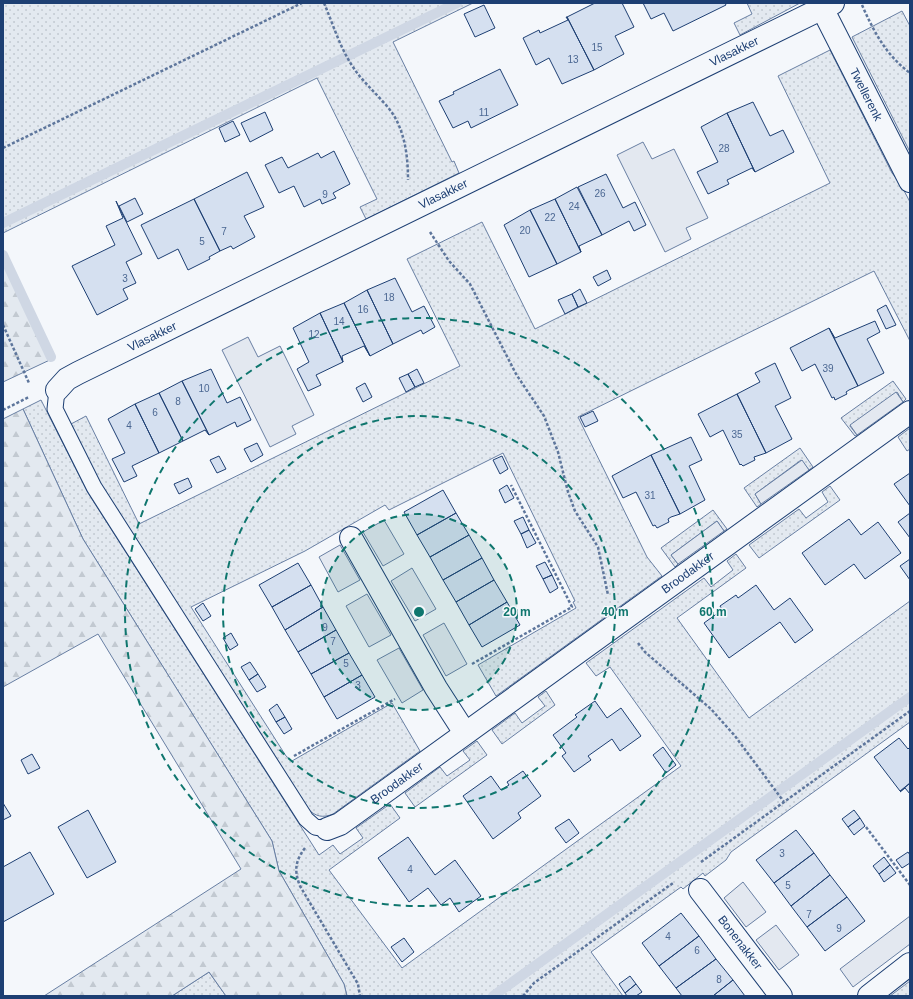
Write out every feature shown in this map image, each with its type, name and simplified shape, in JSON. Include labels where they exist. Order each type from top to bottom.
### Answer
[{"type":"street","name":"Twellerenk","points":[[827,6],[910,181]]},
{"type":"street","name":"Vlasakker","points":[[57,390],[67,379],[827,6]]},
{"type":"street","name":"Broodakker","points":[[327,829],[340,824],[910,412]]},
{"type":"street","points":[[351,538],[440,694],[465,733]]},
{"type":"street","name":"Bonenakker","points":[[700,890],[780,996]]},
{"type":"street","points":[[869,996],[910,964]]},
{"type":"lane","points":[[57,390],[56,409],[94,487],[306,819],[315,827],[327,829]]},
{"type":"path","points":[[3,148],[302,3]]},
{"type":"path","points":[[324,3],[352,67],[366,85],[394,114],[400,126],[408,162],[408,184],[434,240],[449,261],[470,284],[516,374],[544,416],[558,452],[568,492],[575,511],[598,547],[608,596],[620,621],[645,652],[711,709],[735,736],[784,802]]},
{"type":"path","points":[[861,3],[882,46],[898,64],[910,73]]},
{"type":"path","points":[[3,325],[31,387]]},
{"type":"path","points":[[472,664],[572,607],[511,485]]},
{"type":"path","points":[[289,750],[293,756],[395,699]]},
{"type":"path","points":[[696,866],[910,711]]},
{"type":"path","points":[[866,827],[910,885]]},
{"type":"path","points":[[327,829],[300,854],[296,866],[296,877],[358,984],[360,996]]},
{"type":"path","points":[[523,996],[534,983],[677,880]]},
{"type":"green space","points":[[3,3],[473,3],[393,42],[452,162],[454,161],[459,173],[366,219],[360,207],[377,199],[317,78],[3,233]]},
{"type":"green space","points":[[747,3],[800,3],[740,35],[734,23],[752,14]]},
{"type":"green space","points":[[902,11],[910,26],[910,152],[852,37]]},
{"type":"green space","points":[[830,50],[892,173],[900,183],[910,202],[910,341],[874,271],[578,417],[647,557],[662,576],[496,696],[478,665],[576,608],[573,602],[575,601],[503,453],[389,510],[385,505],[305,551],[191,607],[286,756],[292,761],[392,703],[420,751],[333,814],[323,816],[314,814],[308,809],[99,481],[71,424],[86,416],[139,524],[460,366],[407,259],[482,222],[535,329],[830,183],[778,76]]},
{"type":"green space","points":[[3,254],[54,358],[3,382]]},
{"type":"green space","points":[[893,381],[906,399],[903,402],[897,392],[850,426],[857,435],[855,436],[841,418]]},
{"type":"green space","points":[[41,400],[88,493],[319,855],[333,845],[340,854],[363,838],[356,828],[390,804],[400,818],[329,870],[402,968],[681,766],[610,667],[596,676],[586,663],[704,578],[711,587],[733,570],[727,561],[736,554],[746,568],[677,618],[749,718],[910,601],[910,722],[731,852],[726,860],[705,876],[703,873],[683,889],[681,887],[591,952],[623,996],[347,996],[344,984],[279,871],[272,841],[83,539],[23,409]]},
{"type":"green space","points":[[23,409],[83,539],[272,841],[279,871],[344,984],[347,996],[226,996],[209,972],[172,996],[44,996],[241,869],[98,634],[3,687],[3,419]]},
{"type":"green space","points":[[910,428],[910,449],[907,451],[898,437]]},
{"type":"green space","points":[[800,448],[813,467],[809,470],[801,460],[755,494],[761,504],[757,507],[744,488]]},
{"type":"green space","points":[[830,486],[840,500],[759,558],[749,545],[799,509],[806,518],[828,502],[822,492]]},
{"type":"green space","points":[[713,510],[727,529],[724,531],[717,521],[671,555],[678,564],[675,567],[661,548]]},
{"type":"green space","points":[[546,691],[555,705],[502,744],[492,730],[515,713],[522,723],[545,706],[538,697]]},
{"type":"green space","points":[[477,741],[487,755],[415,807],[405,793],[440,767],[447,776],[470,760],[463,751]]},
{"type":"green space","points":[[209,972],[226,996],[172,996]]},
{"type":"green space","points":[[910,981],[910,996],[890,996]]},
{"type":"shaded area","points":[[643,142],[652,159],[674,149],[708,218],[686,228],[691,239],[665,252],[617,155]]},
{"type":"shaded area","points":[[248,337],[258,357],[280,346],[314,415],[292,426],[296,434],[270,447],[222,350]]},
{"type":"shaded area","points":[[896,392],[903,402],[857,435],[850,425]]},
{"type":"shaded area","points":[[802,460],[809,470],[761,504],[755,494]]},
{"type":"shaded area","points":[[384,520],[404,554],[383,566],[363,532]]},
{"type":"shaded area","points":[[717,521],[724,531],[678,564],[671,555]]},
{"type":"shaded area","points":[[340,545],[360,580],[338,592],[319,557]]},
{"type":"shaded area","points":[[412,568],[436,609],[415,621],[391,581]]},
{"type":"shaded area","points":[[367,594],[391,635],[369,647],[346,606]]},
{"type":"shaded area","points":[[444,623],[467,664],[446,676],[423,635]]},
{"type":"shaded area","points":[[399,648],[423,690],[402,703],[377,660]]},
{"type":"shaded area","points":[[743,882],[766,912],[746,927],[724,898]]},
{"type":"shaded area","points":[[910,916],[910,944],[853,987],[840,969]]},
{"type":"shaded area","points":[[776,925],[799,955],[779,970],[756,940]]},
{"type":"building","points":[[595,3],[622,3],[634,27],[615,36],[624,54],[594,70],[567,17]]},
{"type":"building","points":[[643,3],[725,3],[726,5],[673,31],[664,13],[651,19]]},
{"type":"building","points":[[484,5],[495,28],[475,37],[464,14]]},
{"type":"building","points":[[567,17],[594,70],[562,84],[549,58],[536,65],[523,38],[539,30],[540,33],[568,20]]},
{"type":"building","points":[[500,69],[518,105],[471,128],[468,121],[453,128],[439,101],[454,94],[453,92]]},
{"type":"building","points":[[753,102],[770,136],[783,130],[794,152],[755,172],[727,113]]},
{"type":"building","points":[[265,112],[273,130],[250,142],[241,123]]},
{"type":"building","points":[[727,113],[755,172],[752,168],[727,180],[729,184],[708,194],[697,172],[718,162],[701,127]]},
{"type":"building","points":[[233,121],[240,135],[225,142],[219,128]]},
{"type":"building","points":[[334,151],[350,184],[333,193],[336,198],[322,204],[320,199],[304,207],[294,186],[279,193],[265,165],[282,157],[288,168],[318,153],[321,158]]},
{"type":"building","points":[[247,172],[264,207],[244,216],[255,237],[233,249],[231,246],[220,251],[194,199]]},
{"type":"building","points":[[606,174],[623,208],[635,202],[646,225],[634,231],[629,221],[602,235],[578,187]]},
{"type":"building","points":[[577,187],[602,235],[579,246],[581,252],[555,199]]},
{"type":"building","points":[[135,198],[143,214],[127,222],[119,206]]},
{"type":"building","points":[[194,199],[220,251],[209,257],[210,259],[188,270],[178,249],[158,259],[141,225]]},
{"type":"building","points":[[555,199],[581,252],[557,264],[530,210]]},
{"type":"building","points":[[116,201],[142,254],[126,262],[136,283],[123,289],[128,299],[97,315],[72,266],[115,245],[106,226],[123,218]]},
{"type":"building","points":[[530,210],[557,264],[529,277],[504,225]]},
{"type":"building","points":[[607,270],[611,279],[598,286],[593,277]]},
{"type":"building","points":[[395,278],[412,312],[424,306],[435,327],[423,334],[421,330],[393,344],[367,290]]},
{"type":"building","points":[[580,289],[587,303],[578,307],[572,294]]},
{"type":"building","points":[[367,290],[393,344],[370,356],[344,303]]},
{"type":"building","points":[[572,294],[578,307],[565,314],[558,300]]},
{"type":"building","points":[[344,303],[370,356],[364,346],[342,356],[343,362],[320,313]]},
{"type":"building","points":[[886,305],[896,325],[886,329],[877,310]]},
{"type":"building","points":[[320,313],[343,362],[316,375],[321,385],[308,391],[297,369],[309,362],[293,328]]},
{"type":"building","points":[[875,321],[880,332],[867,339],[884,373],[858,386],[829,328],[835,338]]},
{"type":"building","points":[[829,328],[858,386],[849,390],[846,392],[847,394],[835,400],[834,397],[832,398],[815,364],[802,371],[790,348]]},
{"type":"building","points":[[775,363],[791,398],[775,406],[792,439],[766,453],[737,394],[760,382],[755,373]]},
{"type":"building","points":[[211,369],[227,403],[240,397],[251,420],[237,427],[235,422],[209,435],[182,381]]},
{"type":"building","points":[[417,369],[424,383],[415,387],[408,374]]},
{"type":"building","points":[[408,374],[415,387],[406,392],[399,378]]},
{"type":"building","points":[[182,381],[209,435],[205,430],[183,441],[159,393]]},
{"type":"building","points":[[365,383],[372,397],[363,402],[356,388]]},
{"type":"building","points":[[159,393],[183,441],[159,453],[135,404]]},
{"type":"building","points":[[737,394],[766,453],[754,457],[755,460],[743,466],[741,464],[740,465],[723,430],[710,437],[698,414]]},
{"type":"building","points":[[135,404],[159,453],[132,466],[137,476],[124,482],[112,459],[125,453],[108,419]]},
{"type":"building","points":[[593,411],[598,421],[585,427],[580,417]]},
{"type":"building","points":[[691,437],[702,460],[689,466],[705,500],[680,514],[651,455]]},
{"type":"building","points":[[257,443],[263,455],[251,462],[244,449]]},
{"type":"building","points":[[651,455],[680,514],[671,517],[668,519],[669,522],[657,528],[655,525],[653,526],[636,492],[623,498],[612,476]]},
{"type":"building","points":[[219,456],[226,469],[217,473],[210,460]]},
{"type":"building","points":[[502,456],[508,469],[500,474],[493,460]]},
{"type":"building","points":[[910,473],[910,506],[894,484]]},
{"type":"building","points":[[188,478],[192,487],[179,494],[174,484]]},
{"type":"building","points":[[507,485],[514,498],[505,503],[499,490]]},
{"type":"building","points":[[443,490],[456,513],[417,535],[404,512]]},
{"type":"building","points":[[456,513],[469,535],[430,557],[417,535]]},
{"type":"building","points":[[910,513],[910,538],[898,522]]},
{"type":"building","points":[[523,517],[529,530],[521,534],[514,521]]},
{"type":"building","points":[[849,519],[861,535],[878,522],[901,553],[865,579],[854,564],[825,585],[802,553]]},
{"type":"building","points":[[529,530],[536,543],[527,548],[521,534]]},
{"type":"building","points":[[469,535],[482,558],[443,580],[430,557]]},
{"type":"building","points":[[482,558],[494,580],[456,602],[443,580]]},
{"type":"building","points":[[910,559],[910,580],[900,566]]},
{"type":"building","points":[[545,562],[552,575],[543,579],[536,566]]},
{"type":"building","points":[[298,563],[311,585],[272,607],[259,585]]},
{"type":"building","points":[[552,575],[558,588],[550,593],[543,579]]},
{"type":"building","points":[[494,580],[507,602],[469,625],[456,602]]},
{"type":"building","points":[[311,585],[323,607],[285,630],[272,607]]},
{"type":"building","points":[[756,585],[774,610],[790,598],[813,630],[795,643],[780,622],[729,658],[704,623],[722,610],[720,606],[736,595],[738,598]]},
{"type":"building","points":[[507,602],[520,625],[482,647],[469,625]]},
{"type":"building","points":[[203,603],[211,616],[203,621],[195,609]]},
{"type":"building","points":[[323,607],[336,630],[298,652],[285,630]]},
{"type":"building","points":[[336,630],[349,653],[311,674],[298,652]]},
{"type":"building","points":[[231,633],[238,645],[230,650],[223,638]]},
{"type":"building","points":[[349,653],[362,675],[324,697],[311,674]]},
{"type":"building","points":[[250,662],[258,674],[249,680],[241,667]]},
{"type":"building","points":[[258,674],[266,687],[257,692],[249,680]]},
{"type":"building","points":[[362,675],[375,697],[337,719],[324,697]]},
{"type":"building","points":[[595,701],[607,718],[621,708],[641,736],[620,751],[612,739],[588,756],[591,760],[574,772],[562,756],[566,753],[553,735],[577,717],[575,715]]},
{"type":"building","points":[[277,704],[285,717],[276,722],[269,710]]},
{"type":"building","points":[[285,717],[292,729],[284,734],[276,722]]},
{"type":"building","points":[[899,738],[908,749],[910,747],[910,783],[900,791],[874,757]]},
{"type":"building","points":[[663,747],[676,765],[666,773],[653,755]]},
{"type":"building","points":[[32,754],[40,768],[28,774],[21,760]]},
{"type":"building","points":[[523,771],[541,796],[518,813],[521,818],[493,839],[463,796],[491,776],[501,790],[509,785],[507,782]]},
{"type":"building","points":[[910,783],[910,794],[905,788],[900,792]]},
{"type":"building","points":[[3,803],[11,816],[3,820]]},
{"type":"building","points":[[88,810],[116,862],[87,878],[58,827]]},
{"type":"building","points":[[854,810],[860,818],[848,827],[842,819]]},
{"type":"building","points":[[860,818],[865,826],[854,835],[848,827]]},
{"type":"building","points":[[569,819],[579,833],[566,843],[555,828]]},
{"type":"building","points":[[796,830],[814,853],[774,883],[756,860]]},
{"type":"building","points":[[408,837],[435,875],[455,860],[481,896],[459,912],[450,898],[441,905],[428,888],[409,902],[378,858]]},
{"type":"building","points":[[30,852],[54,894],[3,922],[3,867]]},
{"type":"building","points":[[908,852],[910,855],[910,863],[902,868],[896,860]]},
{"type":"building","points":[[814,853],[830,875],[791,906],[774,883]]},
{"type":"building","points":[[884,857],[890,865],[879,874],[873,866]]},
{"type":"building","points":[[890,865],[896,873],[884,882],[879,874]]},
{"type":"building","points":[[830,875],[847,897],[807,927],[791,906]]},
{"type":"building","points":[[847,897],[865,921],[825,951],[807,927]]},
{"type":"building","points":[[681,913],[699,936],[659,966],[642,943]]},
{"type":"building","points":[[699,936],[716,959],[676,988],[659,966]]},
{"type":"building","points":[[404,938],[414,952],[402,962],[391,947]]},
{"type":"building","points":[[716,959],[733,980],[713,996],[682,996],[676,988]]},
{"type":"building","points":[[630,976],[636,984],[625,993],[619,984]]},
{"type":"building","points":[[733,980],[745,996],[713,996]]},
{"type":"building","points":[[636,984],[642,992],[636,996],[627,996],[625,993]]},
{"type":"waterway","points":[[3,223],[457,3]]},
{"type":"waterway","points":[[3,255],[51,357]]},
{"type":"waterway","points":[[493,996],[910,697]]}]
